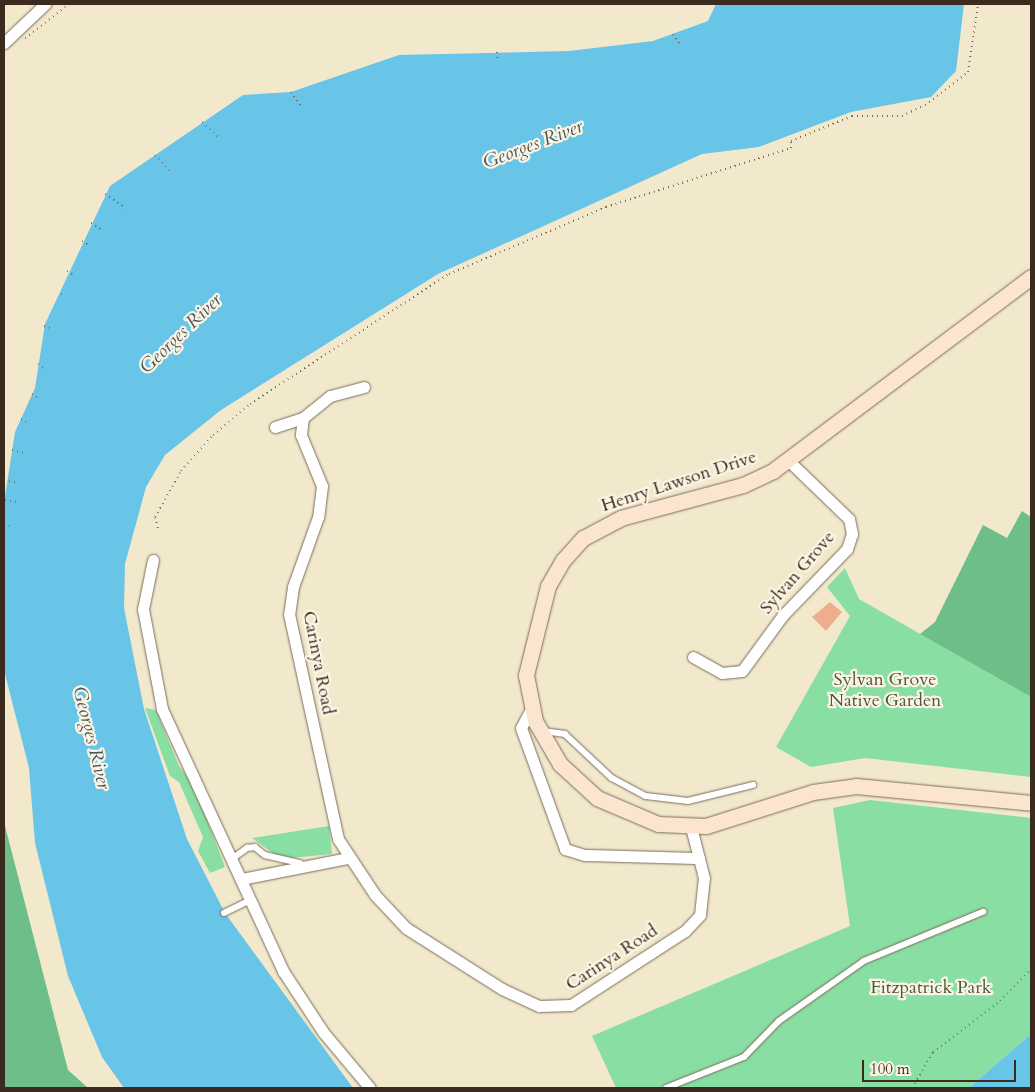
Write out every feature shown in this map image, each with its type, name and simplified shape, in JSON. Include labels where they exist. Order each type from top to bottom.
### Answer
[{"type":"main road","name":"Henry Lawson Drive","points":[[1031,277],[789,461],[743,485],[610,523],[576,544],[552,577],[534,629],[526,675],[531,709],[539,731],[560,764],[598,798],[642,820],[691,827],[735,819],[813,792],[856,786],[1031,803]]},
{"type":"street","points":[[4,43],[45,4]]},
{"type":"street","points":[[275,427],[303,418],[330,396],[364,387]]},
{"type":"street","name":"Carinya Road","points":[[303,418],[301,435],[322,486],[318,517],[293,587],[289,614],[338,839],[348,858],[388,911],[410,931],[516,997],[555,1008],[584,999],[691,926],[703,906],[699,858],[691,827]]},
{"type":"street","name":"Sylvan Grove","points":[[692,657],[722,673],[742,671],[783,615],[850,542],[848,519],[789,461]]},
{"type":"street","points":[[153,560],[143,609],[162,709],[234,858],[249,901],[303,1005],[370,1088]]},
{"type":"street","name":"Henry Lawson Drive","points":[[531,709],[521,728],[565,849],[585,855],[699,858]]},
{"type":"street","points":[[241,879],[348,858]]},
{"type":"lane","points":[[539,731],[565,734],[612,778],[646,796],[696,800],[753,785]]},
{"type":"lane","points":[[234,858],[247,848],[255,848],[265,855],[310,864]]},
{"type":"lane","points":[[224,913],[249,901]]},
{"type":"lane","points":[[666,1088],[744,1057],[779,1021],[864,961],[983,912]]},
{"type":"path","points":[[19,41],[46,26],[69,4]]},
{"type":"path","points":[[158,528],[155,517],[181,471],[213,435],[250,404],[449,274],[606,207],[720,168],[760,160],[791,148],[791,141],[852,116],[902,116],[926,105],[964,72],[968,72],[978,4]]},
{"type":"path","points":[[673,34],[680,44]]},
{"type":"path","points":[[497,52],[498,60]]},
{"type":"path","points":[[291,92],[301,106]]},
{"type":"path","points":[[202,122],[219,138]]},
{"type":"path","points":[[156,154],[168,170]]},
{"type":"path","points":[[105,194],[126,208]]},
{"type":"path","points":[[91,223],[102,230]]},
{"type":"path","points":[[82,241],[90,246]]},
{"type":"path","points":[[67,271],[76,276]]},
{"type":"path","points":[[61,294],[65,296]]},
{"type":"path","points":[[44,326],[53,329]]},
{"type":"path","points":[[38,364],[45,370]]},
{"type":"path","points":[[32,394],[39,398]]},
{"type":"path","points":[[20,420],[29,423]]},
{"type":"path","points":[[12,450],[25,453]]},
{"type":"path","points":[[9,481],[18,483]]},
{"type":"path","points":[[5,500],[17,502]]},
{"type":"path","points":[[4,524],[10,526]]},
{"type":"path","points":[[912,1088],[933,1052],[1000,1001],[1031,969]]},
{"type":"green space","points":[[1022,511],[1031,517],[1031,697],[920,634],[935,622],[983,525],[1007,538]]},
{"type":"green space","name":"Sylvan Grove Native Garden","points":[[845,568],[859,599],[1031,697],[1031,777],[865,758],[811,767],[776,747],[850,616],[827,587]]},
{"type":"green space","points":[[145,708],[156,710],[179,766],[194,786],[225,867],[210,873],[198,851],[203,837],[179,782],[170,776]]},
{"type":"green space","name":"Fitzpatrick Park","points":[[870,800],[1031,818],[1031,1034],[969,1088],[616,1088],[592,1036],[850,926],[833,808]]},
{"type":"green space","points":[[4,822],[68,1070],[88,1088],[4,1088]]},
{"type":"green space","points":[[329,826],[332,854],[281,859],[252,838]]},
{"type":"water","name":"Georges River","points":[[716,4],[964,4],[956,71],[931,97],[851,112],[759,147],[702,154],[438,274],[221,410],[165,455],[146,487],[125,564],[124,608],[144,709],[187,839],[225,913],[353,1088],[124,1088],[102,1057],[68,976],[35,843],[29,768],[4,670],[4,503],[15,432],[35,388],[45,324],[110,186],[243,95],[291,92],[399,55],[569,51],[653,41],[708,21]]},
{"type":"water","points":[[1031,1034],[1031,1088],[969,1088]]},
{"type":"building","points":[[830,602],[842,612],[826,631],[812,617]]}]
